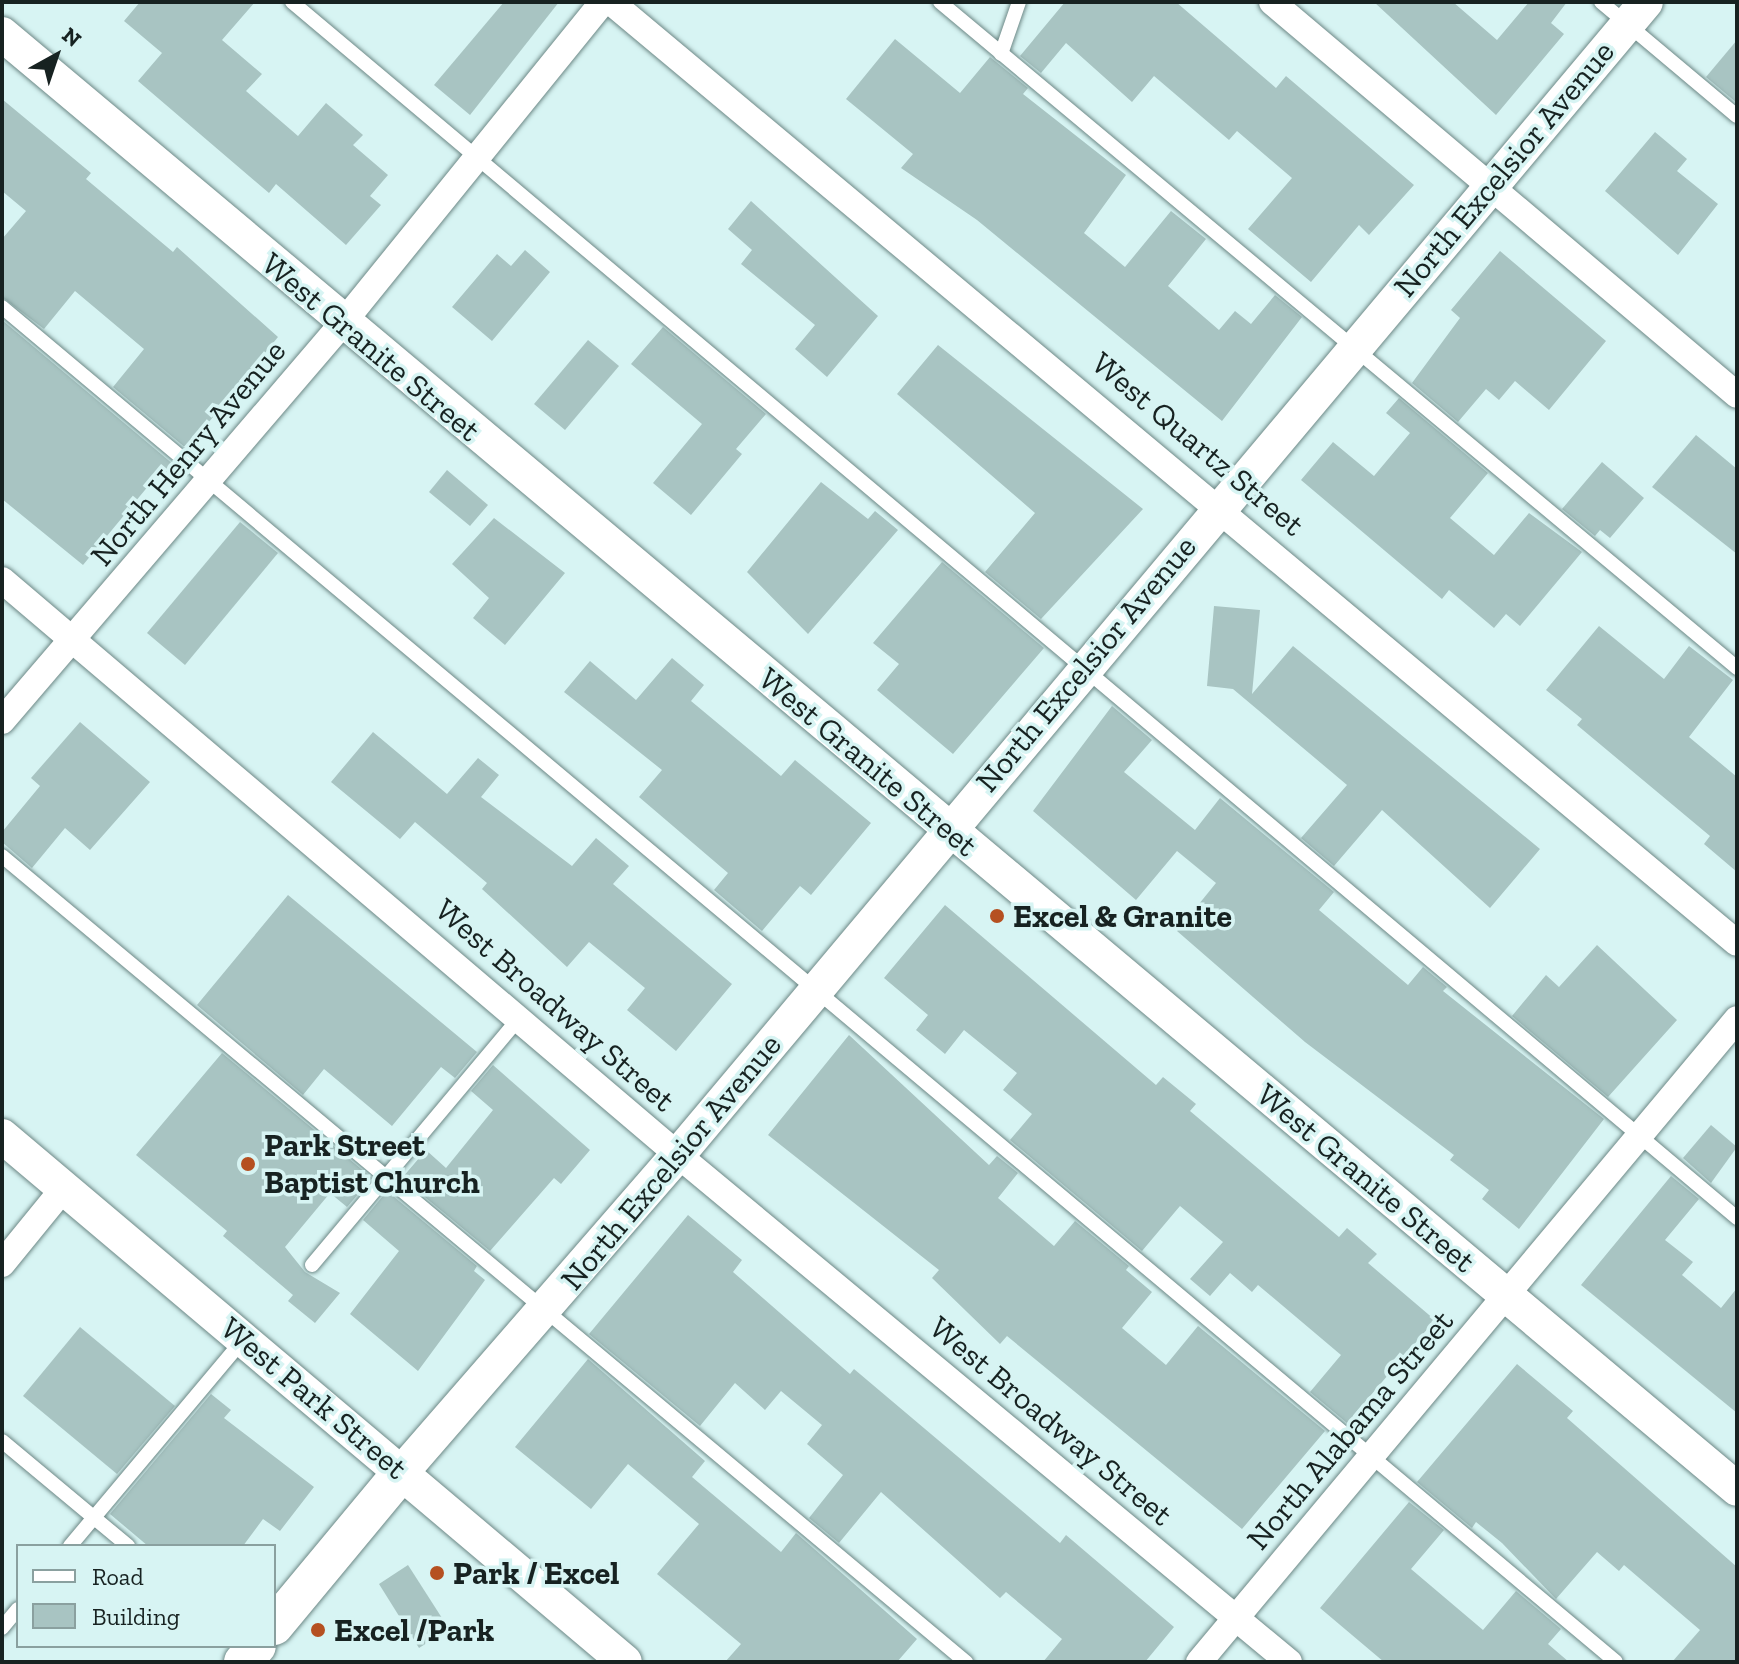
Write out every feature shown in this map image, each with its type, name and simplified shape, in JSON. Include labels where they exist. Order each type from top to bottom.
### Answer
[{"type":"main road","points":[[276,1626],[402,1472]]},
{"type":"street","name":"North Henry Avenue","points":[[2,721],[342,324],[603,2]]},
{"type":"street","name":"West Quartz Street","points":[[611,2],[1221,506],[1737,943]]},
{"type":"street","points":[[1272,2],[1488,188],[1737,395]]},
{"type":"street","name":"North Excelsior Avenue","points":[[402,1472],[678,1155],[947,828],[1636,13]]},
{"type":"street","name":"West Granite Street","points":[[2,34],[342,324],[1737,1489]]},
{"type":"street","name":"West Broadway Street","points":[[2,580],[678,1155],[1289,1662]]},
{"type":"street","name":"North Alabama Street","points":[[1199,1662],[1737,1019]]},
{"type":"street","name":"West Park Street","points":[[2,1136],[625,1662]]},
{"type":"street","points":[[2,1264],[64,1188]]},
{"type":"lane","points":[[292,2],[1086,664],[1737,1218]]},
{"type":"lane","points":[[940,2],[1355,343],[1737,668]]},
{"type":"lane","points":[[1001,54],[1019,2]]},
{"type":"lane","points":[[1601,2],[1636,13],[1737,116]]},
{"type":"lane","points":[[2,307],[816,989],[1370,1459],[1616,1662]]},
{"type":"lane","points":[[2,856],[547,1308],[966,1662]]},
{"type":"lane","points":[[312,1265],[519,1018]]},
{"type":"lane","points":[[72,1544],[244,1338]]},
{"type":"lane","points":[[2,1441],[126,1544]]},
{"type":"lane","points":[[2,1628],[16,1611]]},
{"type":"building","points":[[140,2],[255,2],[222,40],[262,74],[246,91],[298,136],[326,103],[363,135],[353,145],[388,175],[370,196],[381,205],[346,245],[276,184],[269,193],[138,81],[162,53],[124,21]]},
{"type":"building","points":[[504,2],[559,2],[470,115],[434,85]]},
{"type":"building","points":[[1065,2],[1176,2],[1276,88],[1286,76],[1414,185],[1369,235],[1359,225],[1311,282],[1248,229],[1292,178],[1237,131],[1229,140],[1154,76],[1132,102],[1066,43],[1041,73],[1020,56]]},
{"type":"building","points":[[1374,2],[1453,2],[1497,40],[1529,2],[1567,2],[1551,23],[1564,34],[1496,115]]},
{"type":"building","points":[[895,39],[960,93],[990,57],[1028,88],[1023,94],[1126,175],[1084,233],[1125,267],[1171,211],[1206,239],[1168,286],[1219,330],[1235,311],[1251,324],[1275,295],[1302,317],[1222,421],[977,220],[901,168],[913,154],[846,99]]},
{"type":"building","points":[[1737,40],[1737,103],[1706,77]]},
{"type":"building","points":[[2,99],[91,173],[86,179],[173,252],[177,247],[278,337],[187,449],[113,387],[144,349],[75,291],[44,329],[2,297],[2,239],[26,211],[2,191]]},
{"type":"building","points":[[1655,132],[1687,159],[1677,171],[1718,204],[1678,255],[1605,191]]},
{"type":"building","points":[[751,201],[878,316],[827,377],[795,349],[815,325],[741,264],[752,250],[728,229]]},
{"type":"building","points":[[525,250],[550,272],[492,341],[452,307],[497,254],[511,266]]},
{"type":"building","points":[[1500,251],[1606,341],[1549,410],[1515,381],[1499,400],[1486,389],[1458,422],[1412,383],[1460,318],[1451,310]]},
{"type":"building","points":[[2,320],[174,465],[164,477],[159,473],[83,565],[2,499]]},
{"type":"building","points":[[663,327],[766,414],[736,449],[742,454],[691,515],[653,483],[702,424],[631,364]]},
{"type":"building","points":[[588,340],[619,366],[565,430],[534,404]]},
{"type":"building","points":[[938,345],[1143,509],[1041,619],[985,572],[1035,513],[897,394]]},
{"type":"building","points":[[1399,398],[1488,473],[1450,518],[1494,555],[1529,513],[1582,552],[1520,626],[1506,614],[1494,628],[1449,590],[1442,599],[1301,480],[1333,442],[1374,476],[1410,433],[1386,413]]},
{"type":"building","points":[[1696,435],[1737,469],[1737,554],[1652,487]]},
{"type":"building","points":[[1602,462],[1644,498],[1610,538],[1600,530],[1595,536],[1562,509]]},
{"type":"building","points":[[447,470],[488,505],[470,526],[429,492]]},
{"type":"building","points":[[821,482],[868,519],[875,511],[898,530],[808,634],[747,572]]},
{"type":"building","points":[[494,518],[565,573],[505,645],[473,618],[489,598],[452,564]]},
{"type":"building","points":[[240,522],[278,553],[185,665],[147,633]]},
{"type":"building","points":[[942,562],[1044,648],[953,754],[877,690],[899,664],[873,643]]},
{"type":"building","points":[[1214,606],[1260,610],[1252,694],[1293,646],[1540,849],[1490,908],[1382,810],[1334,866],[1301,838],[1347,785],[1233,689],[1207,686]]},
{"type":"building","points":[[1599,626],[1664,679],[1689,646],[1733,680],[1689,737],[1737,777],[1737,872],[1704,844],[1710,836],[1577,725],[1582,719],[1546,690]]},
{"type":"building","points":[[672,658],[704,685],[691,701],[781,776],[795,760],[871,823],[811,895],[800,886],[762,931],[714,890],[728,873],[639,797],[662,770],[564,692],[590,661],[636,700]]},
{"type":"building","points":[[1112,706],[1152,740],[1124,772],[1195,830],[1220,798],[1334,892],[1319,910],[1408,985],[1423,967],[1447,987],[1443,991],[1604,1119],[1519,1229],[1482,1199],[1489,1190],[1450,1160],[1454,1155],[1305,1042],[1177,931],[1216,883],[1177,851],[1136,900],[1033,811]]},
{"type":"building","points":[[80,722],[150,782],[90,850],[65,828],[32,868],[2,842],[2,832],[40,786],[31,778]]},
{"type":"building","points":[[373,732],[447,794],[478,758],[499,775],[481,797],[572,866],[596,838],[629,866],[613,884],[732,984],[676,1051],[627,1010],[645,988],[589,942],[567,967],[482,889],[487,883],[415,822],[400,839],[331,782]]},
{"type":"building","points":[[288,895],[477,1052],[455,1078],[441,1067],[392,1126],[324,1069],[303,1095],[197,1005]]},
{"type":"building","points":[[945,905],[1156,1085],[1163,1077],[1196,1104],[1190,1111],[1339,1237],[1347,1228],[1377,1254],[1368,1263],[1435,1320],[1347,1423],[1310,1392],[1341,1355],[1258,1285],[1252,1292],[1230,1273],[1210,1296],[1190,1279],[1223,1242],[1180,1206],[1142,1251],[1010,1140],[1032,1114],[1003,1090],[1017,1073],[964,1030],[945,1054],[916,1030],[928,1015],[884,978]]},
{"type":"building","points":[[1597,945],[1677,1020],[1608,1097],[1512,1016],[1546,975],[1559,987]]},
{"type":"building","points":[[849,1035],[989,1165],[997,1156],[1018,1173],[998,1198],[1054,1246],[1075,1221],[1129,1266],[1126,1270],[1152,1292],[1122,1328],[1166,1365],[1198,1326],[1325,1431],[1242,1529],[1007,1336],[1000,1344],[932,1278],[939,1270],[768,1135]]},
{"type":"building","points":[[222,1053],[372,1178],[347,1207],[330,1193],[285,1247],[305,1272],[340,1293],[315,1323],[288,1301],[293,1295],[223,1236],[227,1231],[136,1155]]},
{"type":"building","points":[[493,1065],[590,1150],[561,1184],[554,1178],[490,1251],[402,1178],[426,1150],[446,1168],[493,1110],[471,1091]]},
{"type":"building","points":[[1711,1125],[1737,1147],[1711,1183],[1683,1158]]},
{"type":"building","points":[[1671,1176],[1699,1199],[1665,1240],[1693,1262],[1682,1275],[1721,1308],[1737,1288],[1737,1413],[1581,1285]]},
{"type":"building","points":[[387,1191],[477,1266],[474,1271],[485,1280],[418,1371],[350,1314],[399,1251],[363,1220]]},
{"type":"building","points":[[688,1215],[742,1260],[733,1272],[850,1374],[854,1369],[1060,1543],[1066,1535],[1174,1627],[1145,1662],[1043,1662],[1062,1639],[1006,1592],[1000,1598],[881,1492],[839,1543],[809,1518],[843,1475],[807,1444],[822,1425],[781,1391],[765,1410],[735,1383],[700,1426],[589,1334]]},
{"type":"building","points":[[80,1327],[175,1406],[117,1474],[23,1396]]},
{"type":"building","points":[[588,1359],[705,1461],[692,1477],[781,1552],[796,1533],[917,1639],[897,1662],[725,1662],[741,1644],[657,1574],[699,1524],[628,1464],[591,1509],[515,1447]]},
{"type":"building","points":[[1517,1364],[1573,1411],[1567,1418],[1737,1567],[1737,1662],[1672,1662],[1700,1630],[1624,1565],[1619,1571],[1597,1552],[1556,1599],[1502,1543],[1476,1522],[1472,1528],[1417,1482]]},
{"type":"building","points":[[211,1394],[231,1410],[224,1418],[314,1487],[280,1531],[263,1519],[244,1544],[146,1544],[110,1514]]},
{"type":"building","points":[[1409,1502],[1444,1530],[1411,1569],[1483,1630],[1516,1591],[1561,1629],[1548,1644],[1569,1662],[1384,1662],[1320,1608]]},
{"type":"building","points":[[408,1565],[449,1629],[419,1648],[379,1584]]},
{"type":"place","name":"Excel & Granite","points":[[997,916]]},
{"type":"place","name":"Park Street Baptist Church","points":[[248,1164]]},
{"type":"place","name":"Park / Excel","points":[[437,1573]]},
{"type":"place","name":"Excel /Park","points":[[318,1630]]}]
